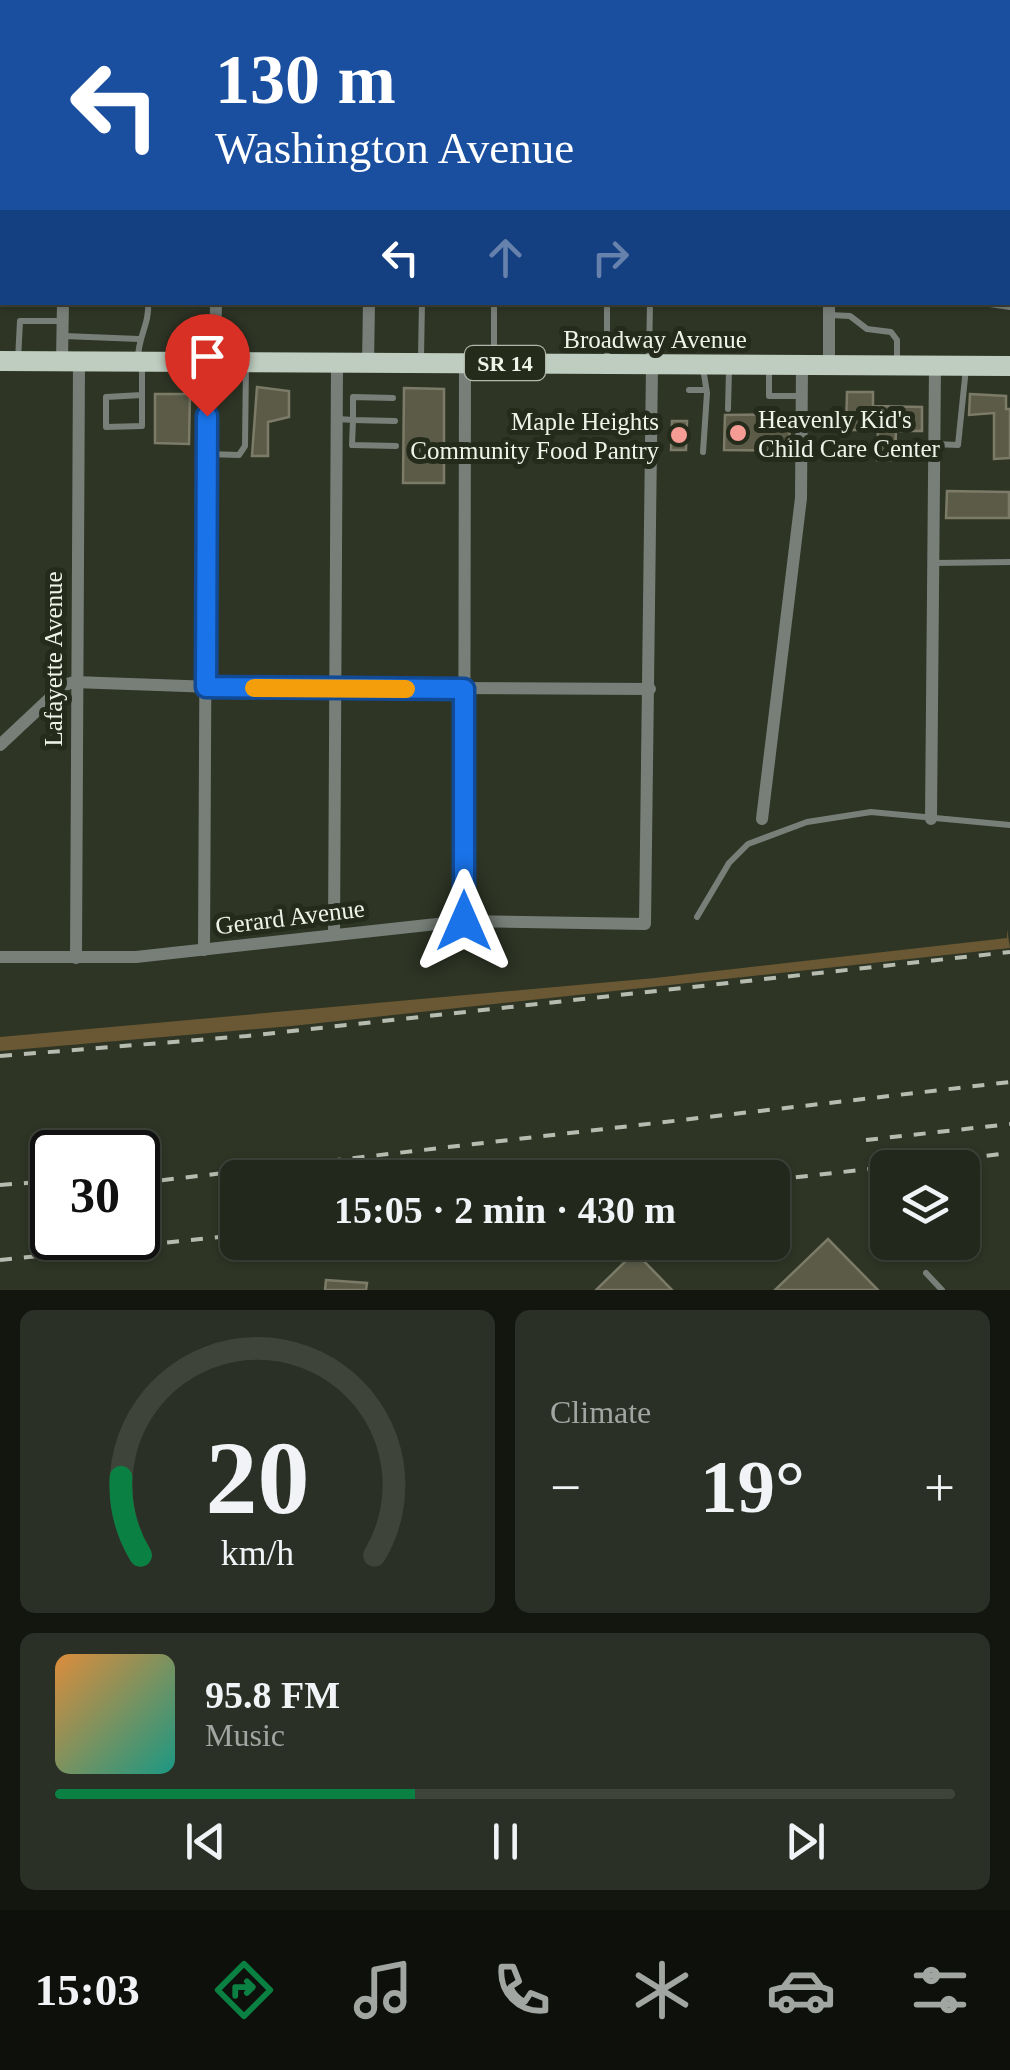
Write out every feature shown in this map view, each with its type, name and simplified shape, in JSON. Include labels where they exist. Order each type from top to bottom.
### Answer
[{"type":"main road","name":"Broadway Avenue","points":[[9,361],[1010,366]]},
{"type":"street","name":"Lafayette Avenue","points":[[63,305],[63,336],[71,362],[76,958]]},
{"type":"street","points":[[204,950],[207,454],[216,305]]},
{"type":"street","points":[[368,364],[369,305]]},
{"type":"street","points":[[829,308],[829,364]]},
{"type":"street","points":[[464,921],[465,362]]},
{"type":"street","points":[[334,934],[337,364]]},
{"type":"street","points":[[762,819],[801,498],[802,364]]},
{"type":"street","points":[[0,745],[64,685],[74,682],[206,687],[650,689],[651,365]]},
{"type":"street","points":[[931,819],[935,366]]},
{"type":"street","name":"Gerard Avenue","points":[[0,957],[76,958],[204,950],[464,921],[645,924],[650,689]]},
{"type":"lane","points":[[142,395],[106,396],[106,428],[142,426],[142,395],[139,339],[150,320],[148,305]]},
{"type":"lane","points":[[421,363],[422,305]]},
{"type":"lane","points":[[494,305],[494,363]]},
{"type":"lane","points":[[606,364],[607,305]]},
{"type":"lane","points":[[650,305],[651,365]]},
{"type":"lane","points":[[829,308],[868,329],[890,332],[898,340],[898,365]]},
{"type":"lane","points":[[9,361],[20,321],[63,320]]},
{"type":"lane","points":[[63,336],[139,339]]},
{"type":"lane","points":[[207,454],[239,456],[245,446],[246,362]]},
{"type":"lane","points":[[728,364],[728,409]]},
{"type":"lane","points":[[769,364],[768,396],[802,396]]},
{"type":"lane","points":[[703,365],[703,452]]},
{"type":"lane","points":[[934,444],[958,445],[966,366]]},
{"type":"lane","points":[[689,390],[706,390]]},
{"type":"lane","points":[[394,398],[353,397],[352,445],[396,446]]},
{"type":"lane","points":[[337,419],[394,421]]},
{"type":"lane","points":[[933,563],[1010,562]]},
{"type":"lane","points":[[697,918],[729,863],[748,844],[807,822],[871,812],[1010,825]]},
{"type":"lane","points":[[926,1273],[942,1290]]},
{"type":"shaded area","points":[[1007,929],[1010,948],[292,1026],[0,1051],[0,1037],[655,978],[1007,938]]},
{"type":"building","points":[[257,387],[289,391],[289,417],[268,422],[268,456],[252,456]]},
{"type":"building","points":[[404,388],[444,389],[444,483],[403,483]]},
{"type":"building","points":[[847,392],[873,392],[873,406],[922,407],[922,431],[896,431],[895,460],[877,460],[878,430],[846,430]]},
{"type":"building","points":[[155,394],[190,394],[189,444],[155,443]]},
{"type":"building","points":[[970,394],[1006,396],[1006,409],[1010,409],[1010,458],[994,459],[994,413],[969,415]]},
{"type":"building","points":[[790,414],[789,451],[724,450],[725,415]]},
{"type":"building","name":"Maple Heights Community Food Pantry","points":[[672,421],[687,421],[686,450],[671,450]]},
{"type":"building","points":[[947,491],[1009,492],[1009,518],[946,518]]},
{"type":"building","points":[[828,1239],[878,1290],[775,1290]]},
{"type":"building","points":[[627,1260],[643,1260],[672,1290],[596,1290]]},
{"type":"building","points":[[326,1280],[367,1283],[366,1290],[325,1290]]},
{"type":"railway","points":[[0,1056],[247,1036],[1010,952]]},
{"type":"railway","points":[[160,1180],[1010,1082]]},
{"type":"railway","points":[[866,1140],[1010,1124]]},
{"type":"railway","points":[[790,1178],[1010,1153]]},
{"type":"railway","points":[[0,1185],[30,1183]]},
{"type":"railway","points":[[0,1260],[220,1237]]},
{"type":"slow traffic","points":[[254,688],[406,689]]},
{"type":"place","name":"Heavenly Kid's Child Care Center","points":[[738,433]]},
{"type":"place","name":"Maple Heights Community Food Pantry","points":[[679,435]]},
{"type":"route","points":[[207,416],[206,687],[464,689],[464,921]]}]
